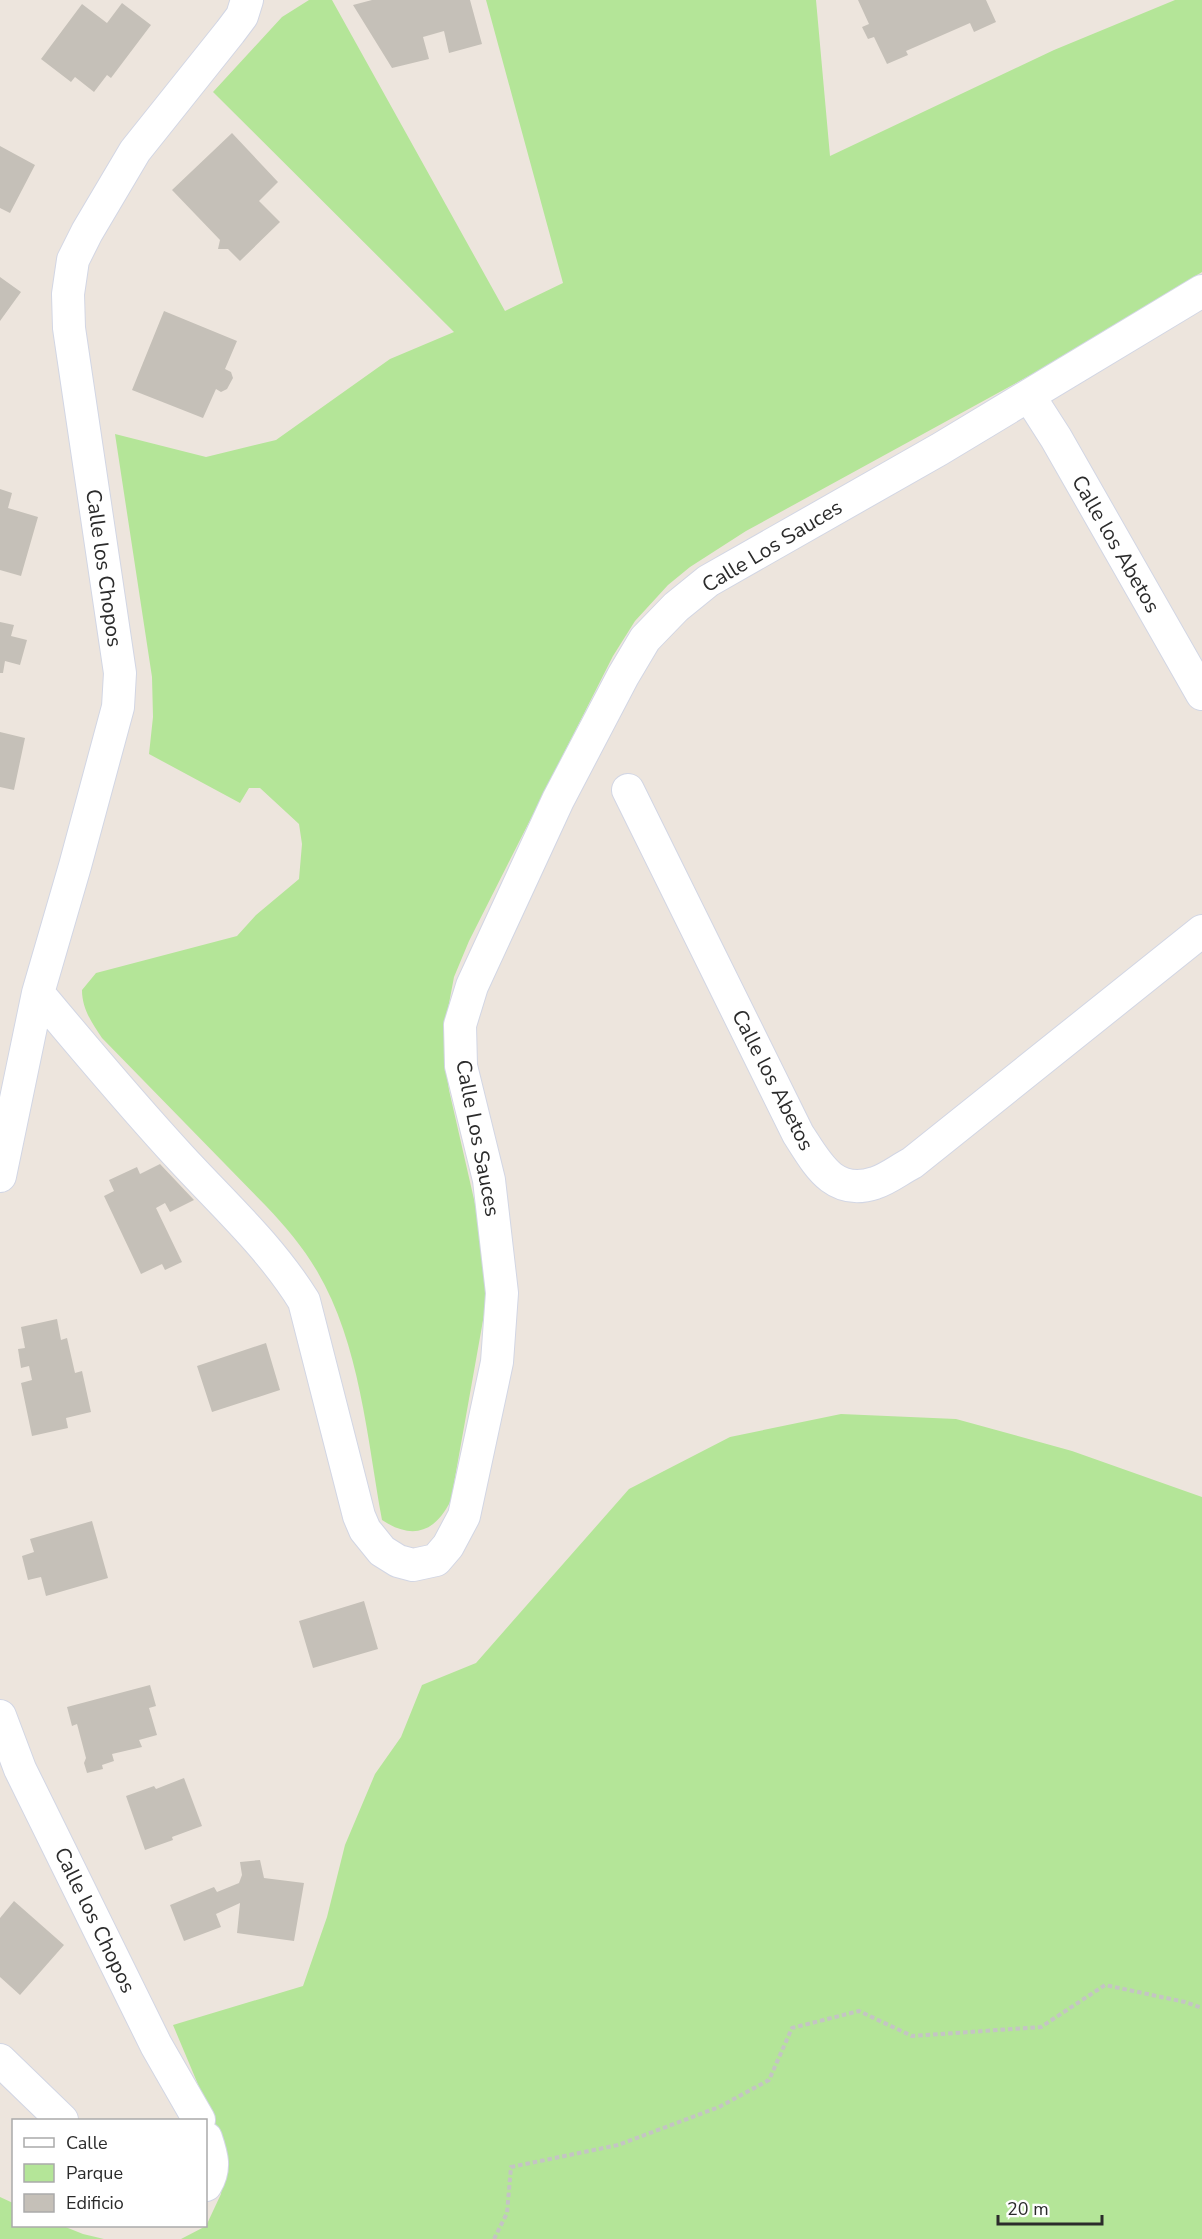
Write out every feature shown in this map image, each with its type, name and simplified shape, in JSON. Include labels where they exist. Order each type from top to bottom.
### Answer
[{"type":"street","name":"Calle los Chopos","points":[[0,1176],[38,993],[118,707],[120,673],[69,328],[68,294],[73,260],[135,151],[231,32],[242,16],[247,0]]},
{"type":"street","name":"Calle Los Sauces","points":[[38,993],[180,1157],[248,1227],[287,1273],[304,1301],[364,1530],[382,1551],[398,1561],[413,1565],[436,1560],[448,1546],[464,1516],[497,1362],[502,1293],[489,1180],[460,1066],[460,1025],[477,976],[558,800],[593,730],[645,639],[676,607],[708,581],[939,449],[1202,291]]},
{"type":"street","name":"Calle los Abetos","points":[[1029,396],[1056,438],[1202,694]]},
{"type":"street","name":"Calle los Abetos","points":[[628,790],[798,1134],[819,1167],[832,1179],[847,1186],[860,1187],[877,1183],[912,1163],[1202,931]]},
{"type":"street","name":"Calle los Chopos","points":[[0,1716],[20,1769],[156,2045],[198,2119]]},
{"type":"street","points":[[0,2061],[60,2119]]},
{"type":"street","points":[[207,2141],[211,2151],[213,2174],[207,2183]]},
{"type":"path","points":[[494,2239],[507,2213],[511,2167],[618,2145],[718,2107],[769,2080],[792,2028],[859,2011],[912,2036],[1041,2027],[1105,1985],[1185,2002],[1202,2008]]},
{"type":"green space","points":[[309,0],[332,0],[505,311],[563,283],[486,0],[816,0],[830,156],[1054,50],[1175,0],[1202,0],[1202,272],[1069,354],[746,531],[690,567],[668,585],[635,621],[613,656],[469,941],[454,977],[447,1014],[444,1055],[449,1090],[481,1230],[487,1298],[451,1500],[438,1520],[422,1530],[413,1531],[403,1530],[382,1520],[353,1360],[332,1299],[312,1262],[273,1214],[102,1038],[88,1016],[82,997],[82,990],[96,973],[237,936],[256,915],[299,879],[302,844],[299,824],[260,788],[249,788],[240,803],[149,754],[153,717],[152,677],[115,434],[206,457],[276,440],[390,359],[454,332],[213,92],[282,17]]},
{"type":"green space","points":[[841,1414],[956,1419],[1072,1451],[1202,1497],[1202,2239],[181,2239],[207,2227],[221,2194],[224,2165],[221,2139],[173,2025],[303,1986],[327,1917],[345,1845],[375,1774],[401,1737],[422,1685],[476,1663],[629,1489],[730,1437]]},
{"type":"green space","points":[[0,2197],[12,2203],[12,2227],[66,2227],[104,2239],[0,2239]]},
{"type":"building","points":[[372,0],[470,0],[482,44],[449,53],[444,31],[423,37],[429,59],[392,68],[353,5]]},
{"type":"building","points":[[858,0],[986,0],[996,22],[974,32],[970,23],[906,51],[908,55],[887,64],[874,37],[868,39],[862,27],[869,24]]},
{"type":"building","points":[[122,3],[151,25],[111,78],[107,75],[94,92],[75,77],[71,82],[41,59],[82,4],[107,23]]},
{"type":"building","points":[[232,133],[278,182],[259,201],[280,222],[240,261],[228,249],[218,249],[220,240],[172,190]]},
{"type":"building","points":[[0,146],[35,165],[10,213],[0,208]]},
{"type":"building","points":[[0,277],[21,292],[0,321]]},
{"type":"building","points":[[164,311],[237,341],[225,369],[231,372],[233,378],[227,389],[221,392],[216,389],[203,418],[132,390]]},
{"type":"building","points":[[0,489],[12,493],[8,508],[38,517],[21,576],[0,570]]},
{"type":"building","points":[[0,622],[14,625],[11,636],[27,640],[20,665],[5,661],[3,673],[0,673]]},
{"type":"building","points":[[0,732],[25,738],[14,790],[0,787]]},
{"type":"building","points":[[160,1164],[194,1200],[170,1212],[165,1203],[156,1208],[182,1262],[165,1270],[162,1264],[141,1274],[104,1196],[114,1191],[109,1180],[137,1167],[140,1174]]},
{"type":"building","points":[[57,1319],[61,1340],[67,1338],[75,1373],[82,1371],[91,1412],[66,1418],[68,1428],[32,1436],[21,1383],[32,1380],[29,1366],[21,1368],[18,1349],[25,1348],[21,1327]]},
{"type":"building","points":[[266,1343],[280,1390],[212,1412],[197,1366]]},
{"type":"building","points":[[92,1521],[108,1578],[46,1596],[41,1577],[28,1580],[22,1556],[34,1552],[30,1539]]},
{"type":"building","points":[[364,1601],[378,1649],[313,1668],[299,1621]]},
{"type":"building","points":[[150,1685],[156,1706],[149,1708],[157,1735],[139,1740],[142,1747],[112,1754],[114,1761],[102,1765],[103,1769],[87,1773],[84,1763],[86,1758],[77,1724],[72,1726],[67,1707]]},
{"type":"building","points":[[184,1778],[202,1826],[145,1850],[126,1796],[154,1786],[156,1789]]},
{"type":"building","points":[[260,1860],[264,1878],[304,1883],[294,1941],[237,1933],[240,1903],[216,1914],[221,1927],[184,1941],[170,1905],[214,1887],[217,1892],[239,1883],[242,1875],[240,1862]]},
{"type":"building","points":[[14,1901],[64,1945],[20,1995],[0,1977],[0,1918]]}]
